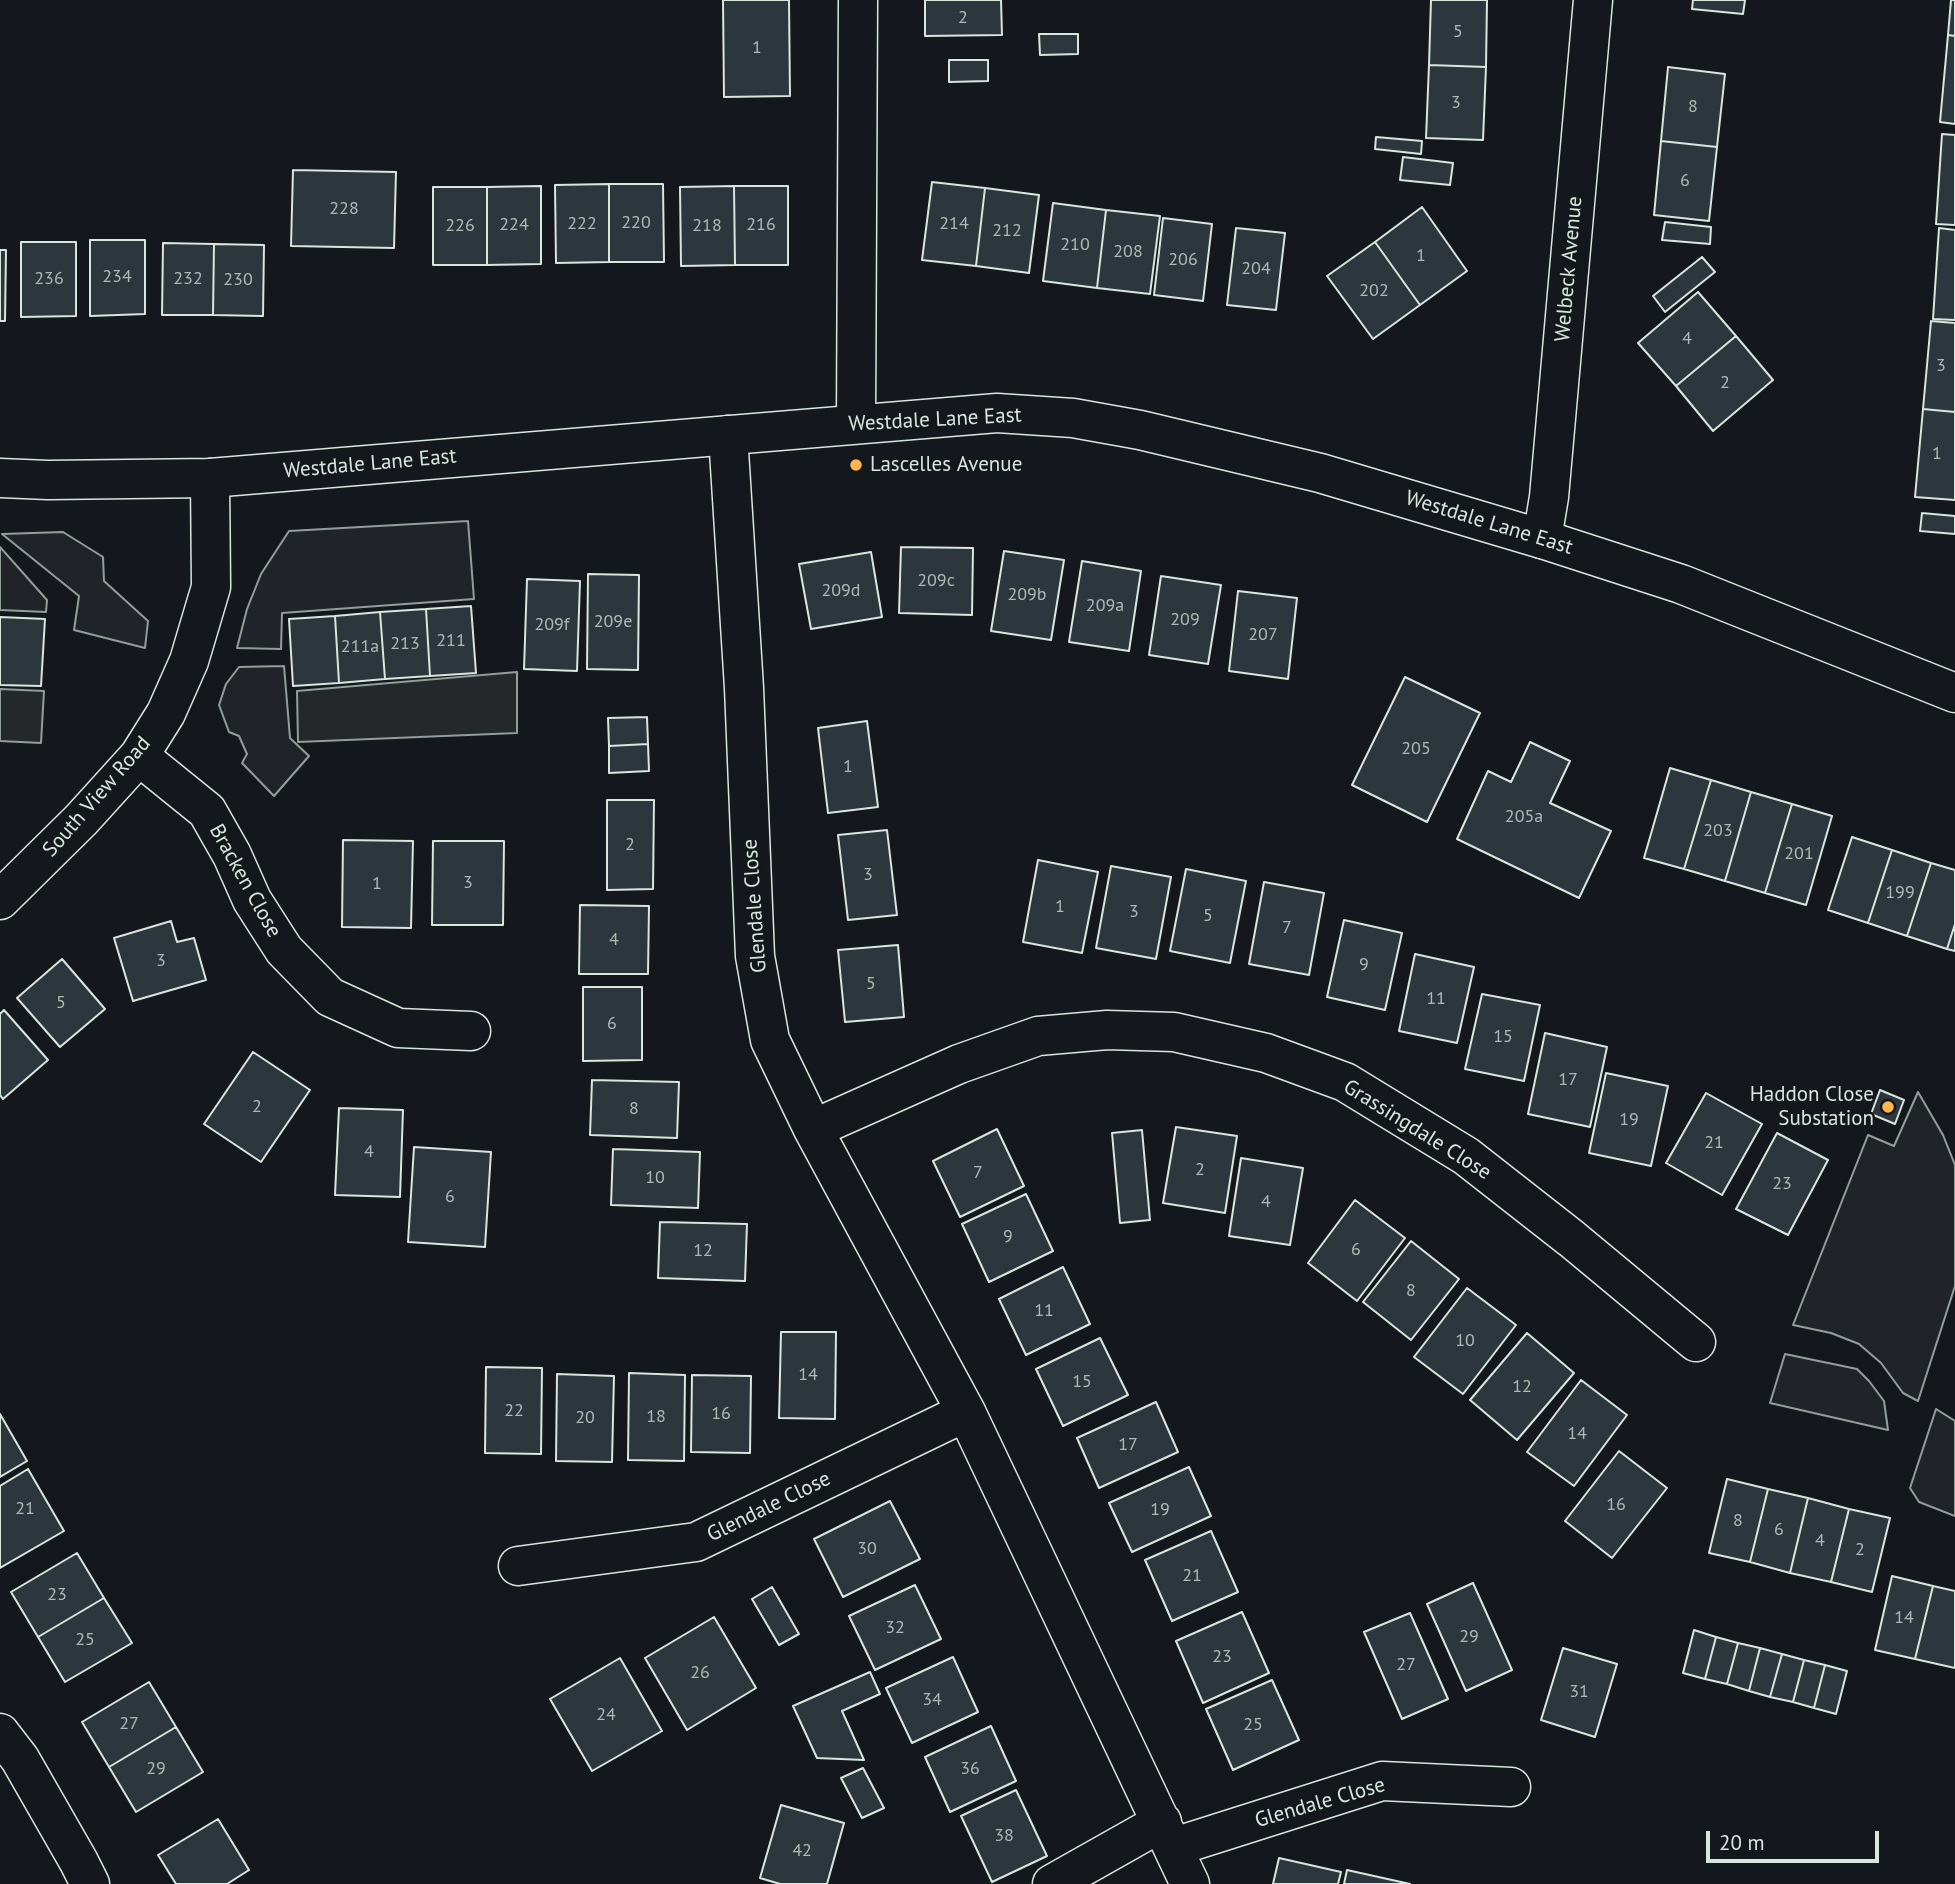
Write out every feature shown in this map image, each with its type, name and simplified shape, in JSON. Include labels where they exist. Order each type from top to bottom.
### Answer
[{"type":"street","points":[[856,424],[858,0]]},
{"type":"street","name":"Welbeck Avenue","points":[[1542,538],[1550,483],[1593,0]]},
{"type":"street","name":"Westdale Lane East","points":[[0,478],[210,478],[997,413],[1073,418],[1140,430],[1320,473],[1542,538],[1681,584],[1955,693]]},
{"type":"street","name":"Glendale Close","points":[[728,435],[744,688],[755,956],[770,1040],[813,1129],[966,1412],[1190,1884]]},
{"type":"street","name":"South View Road","points":[[0,900],[81,820],[139,756],[166,713],[189,661],[211,587],[210,478]]},
{"type":"street","name":"Bracken Close","points":[[139,756],[207,811],[233,855],[252,900],[284,950],[330,997],[398,1028],[471,1031]]},
{"type":"street","name":"Grassingdale Close","points":[[813,1129],[959,1064],[1038,1037],[1107,1030],[1174,1032],[1266,1053],[1345,1082],[1466,1156],[1572,1239],[1696,1342]]},
{"type":"street","name":"Glendale Close","points":[[518,1566],[696,1542],[966,1412]]},
{"type":"street","points":[[0,1733],[20,1759],[90,1884]]},
{"type":"street","name":"Glendale Close","points":[[1052,1884],[1168,1834],[1382,1782],[1511,1787]]},
{"type":"shaded area","points":[[468,521],[474,599],[282,613],[281,649],[237,648],[247,609],[261,574],[289,531]]},
{"type":"shaded area","points":[[63,532],[103,557],[104,581],[148,621],[145,648],[74,630],[79,596],[2,534]]},
{"type":"shaded area","points":[[0,547],[47,600],[46,612],[0,610]]},
{"type":"shaded area","points":[[284,666],[290,738],[309,756],[274,796],[242,763],[247,754],[239,736],[229,732],[219,705],[226,684],[239,667]]},
{"type":"shaded area","points":[[517,672],[517,733],[298,742],[297,691]]},
{"type":"shaded area","points":[[0,689],[44,691],[41,743],[0,741]]},
{"type":"shaded area","points":[[1918,1092],[1943,1135],[1955,1165],[1955,1286],[1918,1401],[1903,1393],[1881,1363],[1859,1344],[1831,1333],[1793,1325],[1868,1135],[1894,1146]]},
{"type":"shaded area","points":[[1785,1354],[1857,1369],[1884,1401],[1888,1430],[1770,1403]]},
{"type":"shaded area","points":[[1936,1409],[1955,1421],[1955,1516],[1919,1502],[1910,1488]]},
{"type":"building","points":[[723,0],[789,0],[790,96],[724,97]]},
{"type":"building","points":[[925,0],[1001,0],[1002,35],[925,36]]},
{"type":"building","points":[[1431,0],[1487,0],[1486,67],[1429,65]]},
{"type":"building","points":[[1693,0],[1745,0],[1743,14],[1692,9]]},
{"type":"building","points":[[1951,0],[1955,0],[1955,36],[1948,35]]},
{"type":"building","points":[[1039,34],[1078,34],[1078,54],[1040,55]]},
{"type":"building","points":[[1948,35],[1955,36],[1955,124],[1940,122]]},
{"type":"building","points":[[949,60],[988,60],[988,81],[949,82]]},
{"type":"building","points":[[1429,65],[1486,67],[1483,140],[1426,138]]},
{"type":"building","points":[[1668,67],[1725,74],[1717,147],[1661,141]]},
{"type":"building","points":[[1942,134],[1955,135],[1955,225],[1936,224]]},
{"type":"building","points":[[1376,137],[1422,141],[1421,154],[1375,149]]},
{"type":"building","points":[[1661,141],[1717,147],[1709,221],[1654,215]]},
{"type":"building","points":[[1403,157],[1453,163],[1450,185],[1400,180]]},
{"type":"building","points":[[293,170],[396,172],[394,248],[291,246]]},
{"type":"building","points":[[932,182],[985,188],[976,266],[922,260]]},
{"type":"building","points":[[609,184],[609,262],[556,263],[555,185]]},
{"type":"building","points":[[609,184],[663,184],[664,262],[609,262]]},
{"type":"building","points":[[541,186],[541,264],[487,265],[487,187]]},
{"type":"building","points":[[734,186],[735,265],[681,266],[680,187]]},
{"type":"building","points":[[734,186],[788,186],[788,265],[735,265]]},
{"type":"building","points":[[433,187],[487,187],[487,265],[433,265]]},
{"type":"building","points":[[985,188],[1039,195],[1029,273],[976,266]]},
{"type":"building","points":[[1053,203],[1106,210],[1097,288],[1043,281]]},
{"type":"building","points":[[1422,207],[1467,271],[1420,305],[1375,242]]},
{"type":"building","points":[[1106,210],[1160,216],[1150,294],[1097,288]]},
{"type":"building","points":[[1163,218],[1212,224],[1203,301],[1154,295]]},
{"type":"building","points":[[1665,222],[1711,227],[1710,244],[1662,240]]},
{"type":"building","points":[[1236,228],[1285,233],[1276,310],[1227,305]]},
{"type":"building","points":[[1939,228],[1955,230],[1955,320],[1933,319]]},
{"type":"building","points":[[90,240],[145,240],[145,314],[90,316]]},
{"type":"building","points":[[21,242],[76,242],[76,316],[21,317]]},
{"type":"building","points":[[1375,242],[1420,305],[1373,339],[1327,276]]},
{"type":"building","points":[[163,243],[214,244],[213,315],[162,315]]},
{"type":"building","points":[[214,244],[264,245],[263,316],[213,315]]},
{"type":"building","points":[[0,250],[6,250],[5,321],[0,321]]},
{"type":"building","points":[[1702,257],[1715,272],[1665,312],[1653,296]]},
{"type":"building","points":[[1698,292],[1736,336],[1676,386],[1638,343]]},
{"type":"building","points":[[1931,321],[1955,323],[1955,412],[1923,409]]},
{"type":"building","points":[[1736,336],[1773,380],[1713,431],[1676,386]]},
{"type":"building","points":[[1923,409],[1955,412],[1955,500],[1915,497]]},
{"type":"building","points":[[1922,513],[1955,516],[1955,534],[1920,531]]},
{"type":"building","points":[[901,547],[973,548],[972,615],[899,613]]},
{"type":"building","points":[[1004,551],[1064,560],[1051,640],[991,631]]},
{"type":"building","points":[[871,552],[882,617],[811,629],[799,564]]},
{"type":"building","points":[[1082,561],[1141,571],[1129,651],[1069,642]]},
{"type":"building","points":[[588,574],[639,575],[638,670],[587,669]]},
{"type":"building","points":[[1161,576],[1221,585],[1208,664],[1149,655]]},
{"type":"building","points":[[527,579],[580,581],[577,671],[524,669]]},
{"type":"building","points":[[1238,591],[1297,598],[1288,679],[1229,671]]},
{"type":"building","points":[[471,606],[476,673],[430,676],[426,609]]},
{"type":"building","points":[[426,609],[430,676],[385,679],[380,612]]},
{"type":"building","points":[[380,612],[385,679],[339,683],[335,616]]},
{"type":"building","points":[[335,616],[339,683],[293,686],[289,619]]},
{"type":"building","points":[[0,617],[45,619],[41,686],[0,685]]},
{"type":"building","points":[[1405,677],[1480,713],[1427,822],[1352,785]]},
{"type":"building","points":[[647,717],[648,744],[609,746],[608,718]]},
{"type":"building","points":[[867,721],[878,807],[828,813],[818,728]]},
{"type":"building","points":[[1530,742],[1570,761],[1550,803],[1611,831],[1579,898],[1457,839],[1488,771],[1511,782]]},
{"type":"building","points":[[648,744],[649,771],[609,773],[609,746]]},
{"type":"building","points":[[1670,768],[1711,780],[1684,869],[1644,858]]},
{"type":"building","points":[[1711,780],[1751,792],[1725,881],[1684,869]]},
{"type":"building","points":[[1751,792],[1792,804],[1765,893],[1725,881]]},
{"type":"building","points":[[607,800],[654,800],[653,889],[607,890]]},
{"type":"building","points":[[1792,804],[1832,816],[1806,905],[1765,893]]},
{"type":"building","points":[[887,830],[897,915],[848,920],[838,835]]},
{"type":"building","points":[[1852,837],[1892,850],[1868,923],[1828,910]]},
{"type":"building","points":[[343,840],[413,841],[411,928],[342,927]]},
{"type":"building","points":[[433,841],[504,841],[503,925],[432,925]]},
{"type":"building","points":[[1892,850],[1931,863],[1907,936],[1868,923]]},
{"type":"building","points":[[1038,860],[1098,872],[1082,953],[1023,942]]},
{"type":"building","points":[[1931,863],[1955,870],[1955,924],[1947,949],[1907,936]]},
{"type":"building","points":[[1111,866],[1171,877],[1156,959],[1096,948]]},
{"type":"building","points":[[1186,869],[1246,881],[1230,963],[1170,951]]},
{"type":"building","points":[[1264,882],[1324,893],[1309,975],[1249,964]]},
{"type":"building","points":[[580,905],[649,906],[648,974],[579,974]]},
{"type":"building","points":[[1344,920],[1402,933],[1385,1010],[1327,997]]},
{"type":"building","points":[[171,921],[177,942],[194,938],[206,980],[133,1001],[114,938]]},
{"type":"building","points":[[1955,924],[1955,951],[1947,949]]},
{"type":"building","points":[[898,945],[904,1017],[845,1022],[838,950]]},
{"type":"building","points":[[1415,954],[1474,967],[1457,1043],[1399,1031]]},
{"type":"building","points":[[62,959],[105,1009],[60,1047],[17,998]]},
{"type":"building","points":[[583,987],[642,987],[642,1060],[583,1061]]},
{"type":"building","points":[[1482,994],[1540,1005],[1524,1081],[1465,1069]]},
{"type":"building","points":[[4,1010],[48,1060],[3,1099],[0,1095],[0,1014]]},
{"type":"building","points":[[1545,1033],[1607,1047],[1590,1127],[1528,1114]]},
{"type":"building","points":[[253,1052],[310,1090],[261,1162],[204,1124]]},
{"type":"building","points":[[1606,1073],[1668,1086],[1651,1166],[1589,1153]]},
{"type":"building","points":[[592,1080],[679,1082],[677,1138],[590,1135]]},
{"type":"building","name":"Haddon Close Substation","points":[[1880,1090],[1904,1100],[1895,1124],[1871,1114]]},
{"type":"building","points":[[1706,1093],[1762,1124],[1722,1195],[1666,1163]]},
{"type":"building","points":[[339,1108],[403,1110],[400,1197],[335,1195]]},
{"type":"building","points":[[1176,1127],[1237,1136],[1225,1213],[1163,1203]]},
{"type":"building","points":[[997,1129],[1024,1186],[960,1217],[933,1161]]},
{"type":"building","points":[[1142,1130],[1150,1220],[1120,1223],[1112,1133]]},
{"type":"building","points":[[1777,1133],[1828,1160],[1788,1235],[1736,1209]]},
{"type":"building","points":[[414,1147],[491,1152],[485,1247],[408,1242]]},
{"type":"building","points":[[613,1149],[700,1152],[698,1208],[611,1205]]},
{"type":"building","points":[[1241,1158],[1303,1168],[1290,1245],[1229,1236]]},
{"type":"building","points":[[1026,1194],[1053,1251],[989,1282],[962,1224]]},
{"type":"building","points":[[1355,1200],[1405,1238],[1357,1301],[1308,1263]]},
{"type":"building","points":[[660,1222],[747,1224],[745,1281],[658,1278]]},
{"type":"building","points":[[1411,1241],[1459,1279],[1411,1340],[1363,1302]]},
{"type":"building","points":[[1063,1267],[1090,1324],[1026,1355],[999,1299]]},
{"type":"building","points":[[1467,1288],[1516,1325],[1463,1394],[1414,1357]]},
{"type":"building","points":[[781,1332],[836,1332],[835,1419],[779,1418]]},
{"type":"building","points":[[1527,1333],[1574,1373],[1517,1440],[1470,1400]]},
{"type":"building","points":[[1100,1338],[1128,1395],[1063,1426],[1036,1369]]},
{"type":"building","points":[[486,1367],[542,1368],[541,1454],[485,1453]]},
{"type":"building","points":[[629,1373],[685,1375],[684,1461],[628,1460]]},
{"type":"building","points":[[557,1374],[614,1376],[612,1462],[556,1461]]},
{"type":"building","points":[[692,1375],[751,1376],[750,1453],[691,1452]]},
{"type":"building","points":[[1581,1380],[1627,1415],[1574,1486],[1527,1452]]},
{"type":"building","points":[[1156,1402],[1178,1452],[1099,1488],[1077,1438]]},
{"type":"building","points":[[0,1414],[27,1461],[0,1477]]},
{"type":"building","points":[[1619,1451],[1667,1488],[1612,1558],[1565,1521]]},
{"type":"building","points":[[1189,1467],[1211,1516],[1132,1552],[1109,1503]]},
{"type":"building","points":[[28,1469],[64,1531],[0,1568],[0,1486]]},
{"type":"building","points":[[1727,1479],[1768,1489],[1750,1562],[1709,1553]]},
{"type":"building","points":[[1768,1489],[1808,1498],[1790,1573],[1750,1562]]},
{"type":"building","points":[[1808,1498],[1849,1509],[1831,1582],[1790,1573]]},
{"type":"building","points":[[890,1501],[920,1559],[843,1597],[814,1539]]},
{"type":"building","points":[[1849,1509],[1890,1518],[1872,1592],[1831,1582]]},
{"type":"building","points":[[1211,1531],[1238,1592],[1172,1621],[1145,1560]]},
{"type":"building","points":[[77,1553],[104,1598],[38,1637],[11,1592]]},
{"type":"building","points":[[1892,1576],[1933,1586],[1915,1659],[1875,1650]]},
{"type":"building","points":[[1473,1583],[1512,1670],[1466,1691],[1427,1604]]},
{"type":"building","points":[[915,1585],[941,1639],[875,1670],[849,1616]]},
{"type":"building","points":[[1933,1586],[1955,1591],[1955,1668],[1915,1659]]},
{"type":"building","points":[[772,1587],[799,1634],[779,1645],[752,1599]]},
{"type":"building","points":[[104,1598],[132,1643],[65,1682],[38,1637]]},
{"type":"building","points":[[1242,1612],[1269,1673],[1203,1703],[1176,1641]]},
{"type":"building","points":[[1410,1613],[1448,1699],[1402,1719],[1364,1632]]},
{"type":"building","points":[[714,1617],[756,1688],[687,1730],[645,1658]]},
{"type":"building","points":[[1694,1630],[1716,1637],[1705,1679],[1683,1673]]},
{"type":"building","points":[[1716,1637],[1738,1643],[1727,1684],[1705,1679]]},
{"type":"building","points":[[1738,1643],[1760,1648],[1749,1691],[1727,1684]]},
{"type":"building","points":[[1563,1648],[1617,1664],[1595,1737],[1541,1720]]},
{"type":"building","points":[[1760,1648],[1782,1654],[1770,1697],[1749,1691]]},
{"type":"building","points":[[1782,1654],[1804,1660],[1793,1702],[1770,1697]]},
{"type":"building","points":[[953,1657],[978,1712],[912,1743],[886,1688]]},
{"type":"building","points":[[620,1658],[662,1731],[592,1771],[550,1699]]},
{"type":"building","points":[[1804,1660],[1825,1665],[1814,1708],[1793,1702]]},
{"type":"building","points":[[1825,1665],[1847,1671],[1836,1714],[1814,1708]]},
{"type":"building","points":[[870,1672],[880,1694],[842,1711],[864,1760],[817,1758],[793,1706]]},
{"type":"building","points":[[1272,1680],[1299,1740],[1233,1770],[1206,1709]]},
{"type":"building","points":[[149,1682],[176,1727],[109,1767],[82,1722]]},
{"type":"building","points":[[991,1726],[1016,1781],[950,1812],[925,1757]]},
{"type":"building","points":[[176,1727],[203,1772],[136,1812],[109,1767]]},
{"type":"building","points":[[863,1768],[884,1808],[862,1818],[841,1778]]},
{"type":"building","points":[[1016,1790],[1047,1856],[992,1882],[961,1816]]},
{"type":"building","points":[[781,1805],[844,1823],[827,1884],[780,1884],[760,1878]]},
{"type":"building","points":[[218,1819],[249,1870],[227,1884],[176,1884],[158,1855]]},
{"type":"building","points":[[1279,1858],[1341,1872],[1338,1884],[1273,1884]]},
{"type":"building","points":[[1347,1870],[1410,1884],[1344,1884]]},
{"type":"place","name":"Lascelles Avenue","points":[[856,465]]},
{"type":"place","name":"Haddon Close Substation","points":[[1888,1107]]}]
